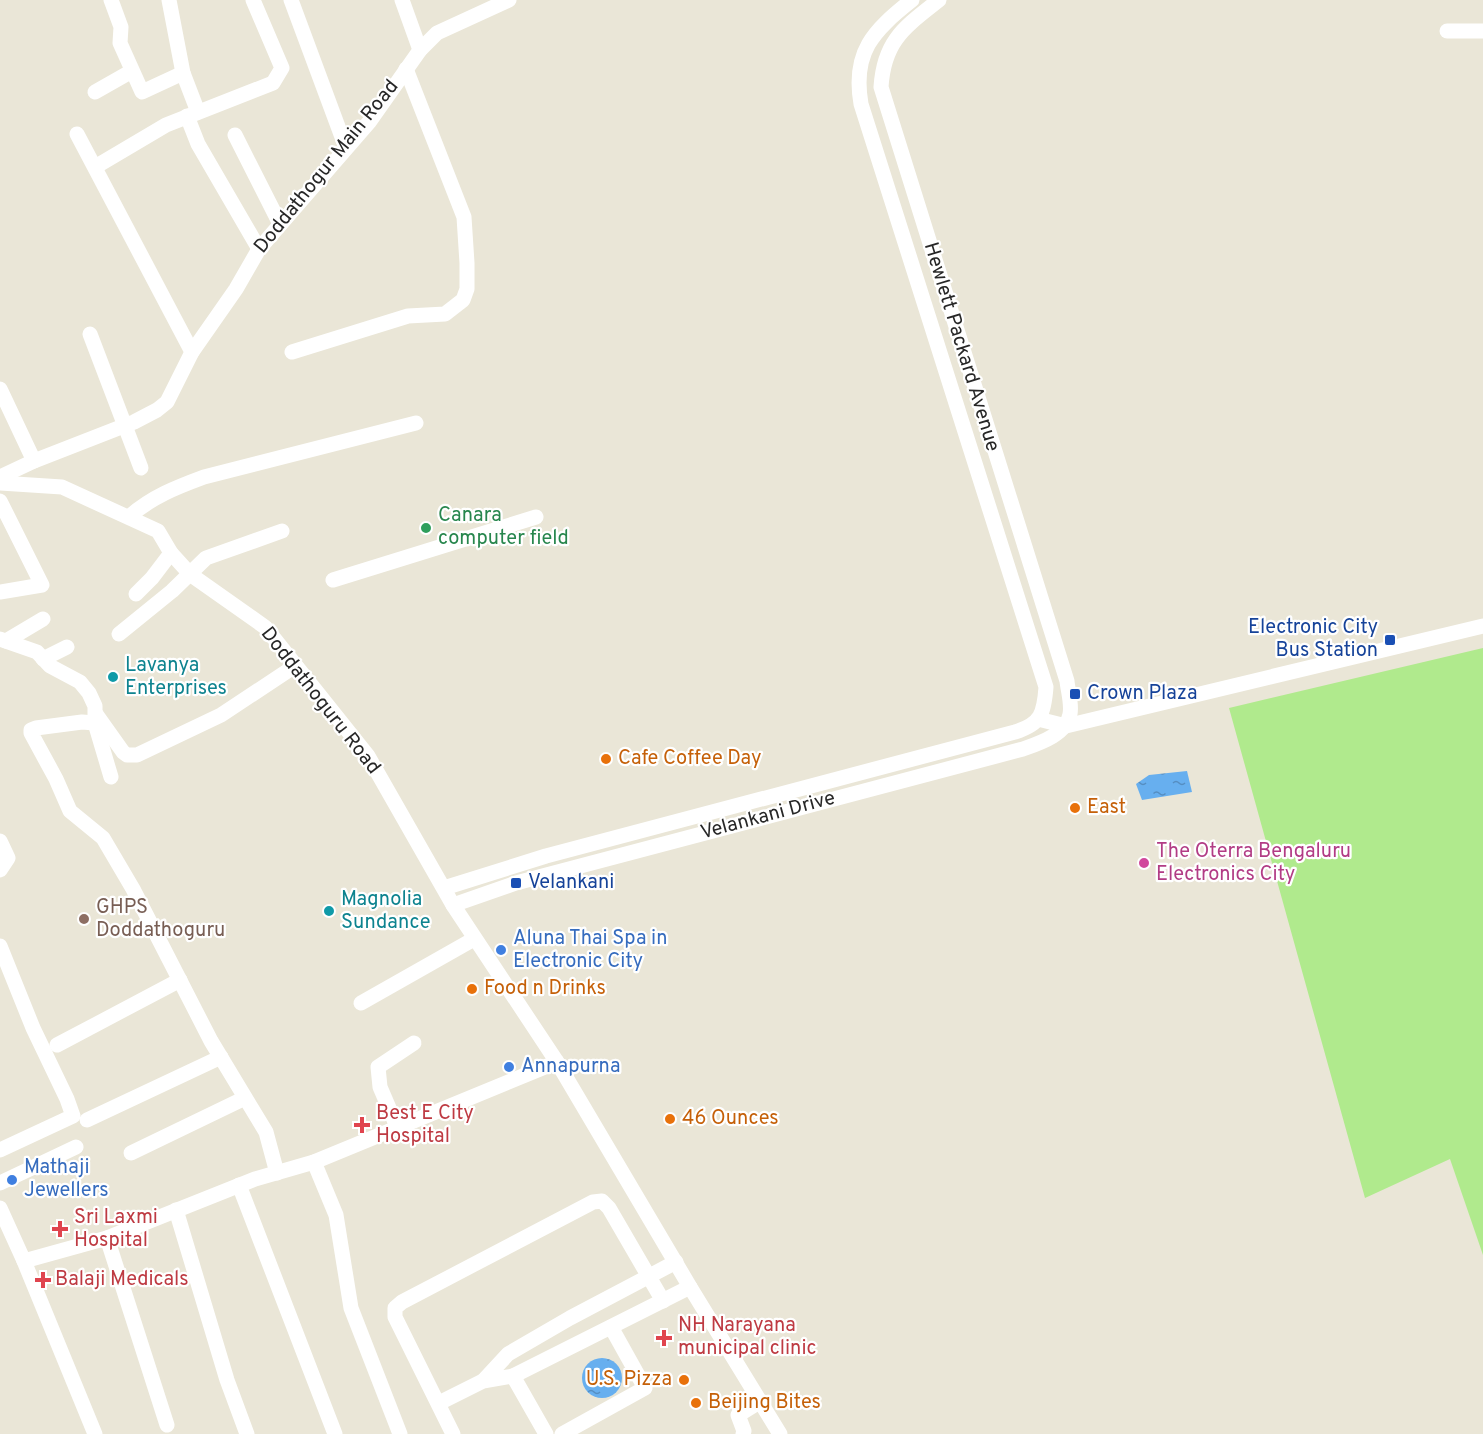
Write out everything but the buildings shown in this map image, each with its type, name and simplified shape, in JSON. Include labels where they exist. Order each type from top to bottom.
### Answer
[{"type":"street","points":[[111,0],[121,27],[120,43],[142,92],[183,73]]},
{"type":"street","points":[[169,0],[198,144],[259,249]]},
{"type":"street","points":[[94,167],[166,125],[273,83],[282,68],[253,0]]},
{"type":"street","points":[[291,0],[346,148]]},
{"type":"street","points":[[402,0],[420,50]]},
{"type":"street","name":"Doddathogur Main Road","points":[[0,477],[125,425],[157,410],[167,402],[192,352],[236,289],[259,249],[370,121],[420,50],[437,33],[490,4],[509,0]]},
{"type":"street","name":"Hewlett Packard Avenue","points":[[912,0],[887,20],[866,48],[860,64],[858,85],[861,104],[1046,687],[1042,713]]},
{"type":"street","name":"Hewlett Packard Avenue","points":[[939,0],[896,38],[887,52],[880,87],[1067,681],[1068,720]]},
{"type":"street","points":[[1448,30],[1483,31]]},
{"type":"street","points":[[292,352],[408,316],[446,314],[463,300],[467,289],[464,218],[406,69]]},
{"type":"street","points":[[96,92],[132,71]]},
{"type":"street","points":[[858,85],[880,87]]},
{"type":"street","points":[[77,134],[192,352]]},
{"type":"street","points":[[235,135],[280,224]]},
{"type":"street","points":[[90,334],[141,468]]},
{"type":"street","points":[[0,389],[33,462]]},
{"type":"street","points":[[129,518],[142,505],[204,477],[416,423]]},
{"type":"street","name":"Doddathoguru Road","points":[[0,483],[62,487],[158,531],[171,553],[190,574],[265,627],[368,756],[444,888]]},
{"type":"street","points":[[0,501],[42,585],[0,592]]},
{"type":"street","points":[[333,580],[536,517]]},
{"type":"street","points":[[119,633],[206,558],[282,531]]},
{"type":"street","points":[[136,594],[171,553]]},
{"type":"street","points":[[3,640],[43,619]]},
{"type":"street","points":[[1042,713],[1068,720],[1483,626]]},
{"type":"street","points":[[3,640],[37,652],[50,666],[80,682],[89,693],[95,706],[96,719],[111,777]]},
{"type":"street","points":[[43,659],[67,646]]},
{"type":"street","points":[[96,719],[123,752],[128,755],[137,755],[221,715],[295,666]]},
{"type":"street","name":"Velankani Drive","points":[[444,888],[546,856],[1015,732],[1032,726],[1042,713]]},
{"type":"street","points":[[96,719],[30,730],[56,779],[70,812],[103,838],[133,890],[221,1057],[266,1132],[277,1173]]},
{"type":"street","name":"Velankani Drive","points":[[453,905],[516,883],[1023,749],[1045,742],[1068,720]]},
{"type":"street","points":[[0,841],[8,858],[0,870]]},
{"type":"street","points":[[444,888],[474,939],[557,1062],[780,1434]]},
{"type":"street","points":[[361,1003],[474,939]]},
{"type":"street","points":[[0,946],[33,1028],[73,1116],[0,1150]]},
{"type":"street","points":[[57,1045],[180,980]]},
{"type":"street","points":[[398,1129],[380,1087],[378,1066],[414,1043]]},
{"type":"street","points":[[87,1120],[221,1057]]},
{"type":"street","points":[[24,1261],[107,1238],[239,1185],[314,1162],[557,1062]]},
{"type":"street","points":[[131,1153],[245,1098]]},
{"type":"street","points":[[0,1183],[76,1148]]},
{"type":"street","points":[[314,1162],[336,1215],[351,1308],[400,1434]]},
{"type":"street","points":[[239,1185],[335,1434]]},
{"type":"street","points":[[453,1434],[395,1317],[395,1308],[402,1302],[593,1202],[602,1201],[609,1208],[663,1301]]},
{"type":"street","points":[[0,1208],[95,1434]]},
{"type":"street","points":[[176,1210],[227,1380],[247,1434]]},
{"type":"street","points":[[107,1238],[167,1425]]},
{"type":"street","points":[[483,1381],[508,1354],[676,1262]]},
{"type":"street","points":[[438,1403],[483,1381],[513,1376],[690,1287]]},
{"type":"street","points":[[570,1318],[582,1342]]},
{"type":"street","points":[[562,1434],[645,1388],[611,1328]]},
{"type":"street","points":[[513,1376],[546,1434]]},
{"type":"street","points":[[744,1434],[738,1415],[759,1402]]},
{"type":"green space","points":[[1483,648],[1483,1255],[1450,1159],[1365,1198],[1229,708]]},
{"type":"water","points":[[1187,771],[1192,792],[1142,800],[1136,784],[1149,775]]},
{"type":"water","points":[[602,1358],[616,1364],[622,1378],[616,1392],[602,1398],[588,1392],[582,1378],[588,1364]]},
{"type":"place","name":"Canara computer field","points":[[426,528]]},
{"type":"place","name":"Electronic City Bus Station","points":[[1390,640]]},
{"type":"place","name":"Lavanya Enterprises","points":[[113,677]]},
{"type":"place","name":"Crown Plaza","points":[[1075,694]]},
{"type":"place","name":"Cafe Coffee Day","points":[[606,759]]},
{"type":"place","name":"East","points":[[1075,808]]},
{"type":"place","name":"The Oterra Bengaluru Electronics City","points":[[1144,863]]},
{"type":"place","name":"Velankani","points":[[516,883]]},
{"type":"place","name":"Magnolia Sundance","points":[[329,911]]},
{"type":"place","name":"GHPS Doddathoguru","points":[[84,919]]},
{"type":"place","name":"Aluna Thai Spa in Electronic City","points":[[501,950]]},
{"type":"place","name":"Food n Drinks","points":[[472,989]]},
{"type":"place","name":"Annapurna","points":[[509,1067]]},
{"type":"place","name":"46 Ounces","points":[[670,1119]]},
{"type":"place","name":"Best E City Hospital","points":[[362,1125]]},
{"type":"place","name":"Mathaji Jewellers","points":[[12,1180]]},
{"type":"place","name":"Sri Laxmi Hospital","points":[[60,1229]]},
{"type":"place","name":"Balaji Medicals","points":[[43,1280]]},
{"type":"place","name":"NH Narayana municipal clinic","points":[[664,1338]]},
{"type":"place","name":"U.S. Pizza","points":[[684,1380]]},
{"type":"place","name":"Beijing Bites","points":[[696,1403]]}]
